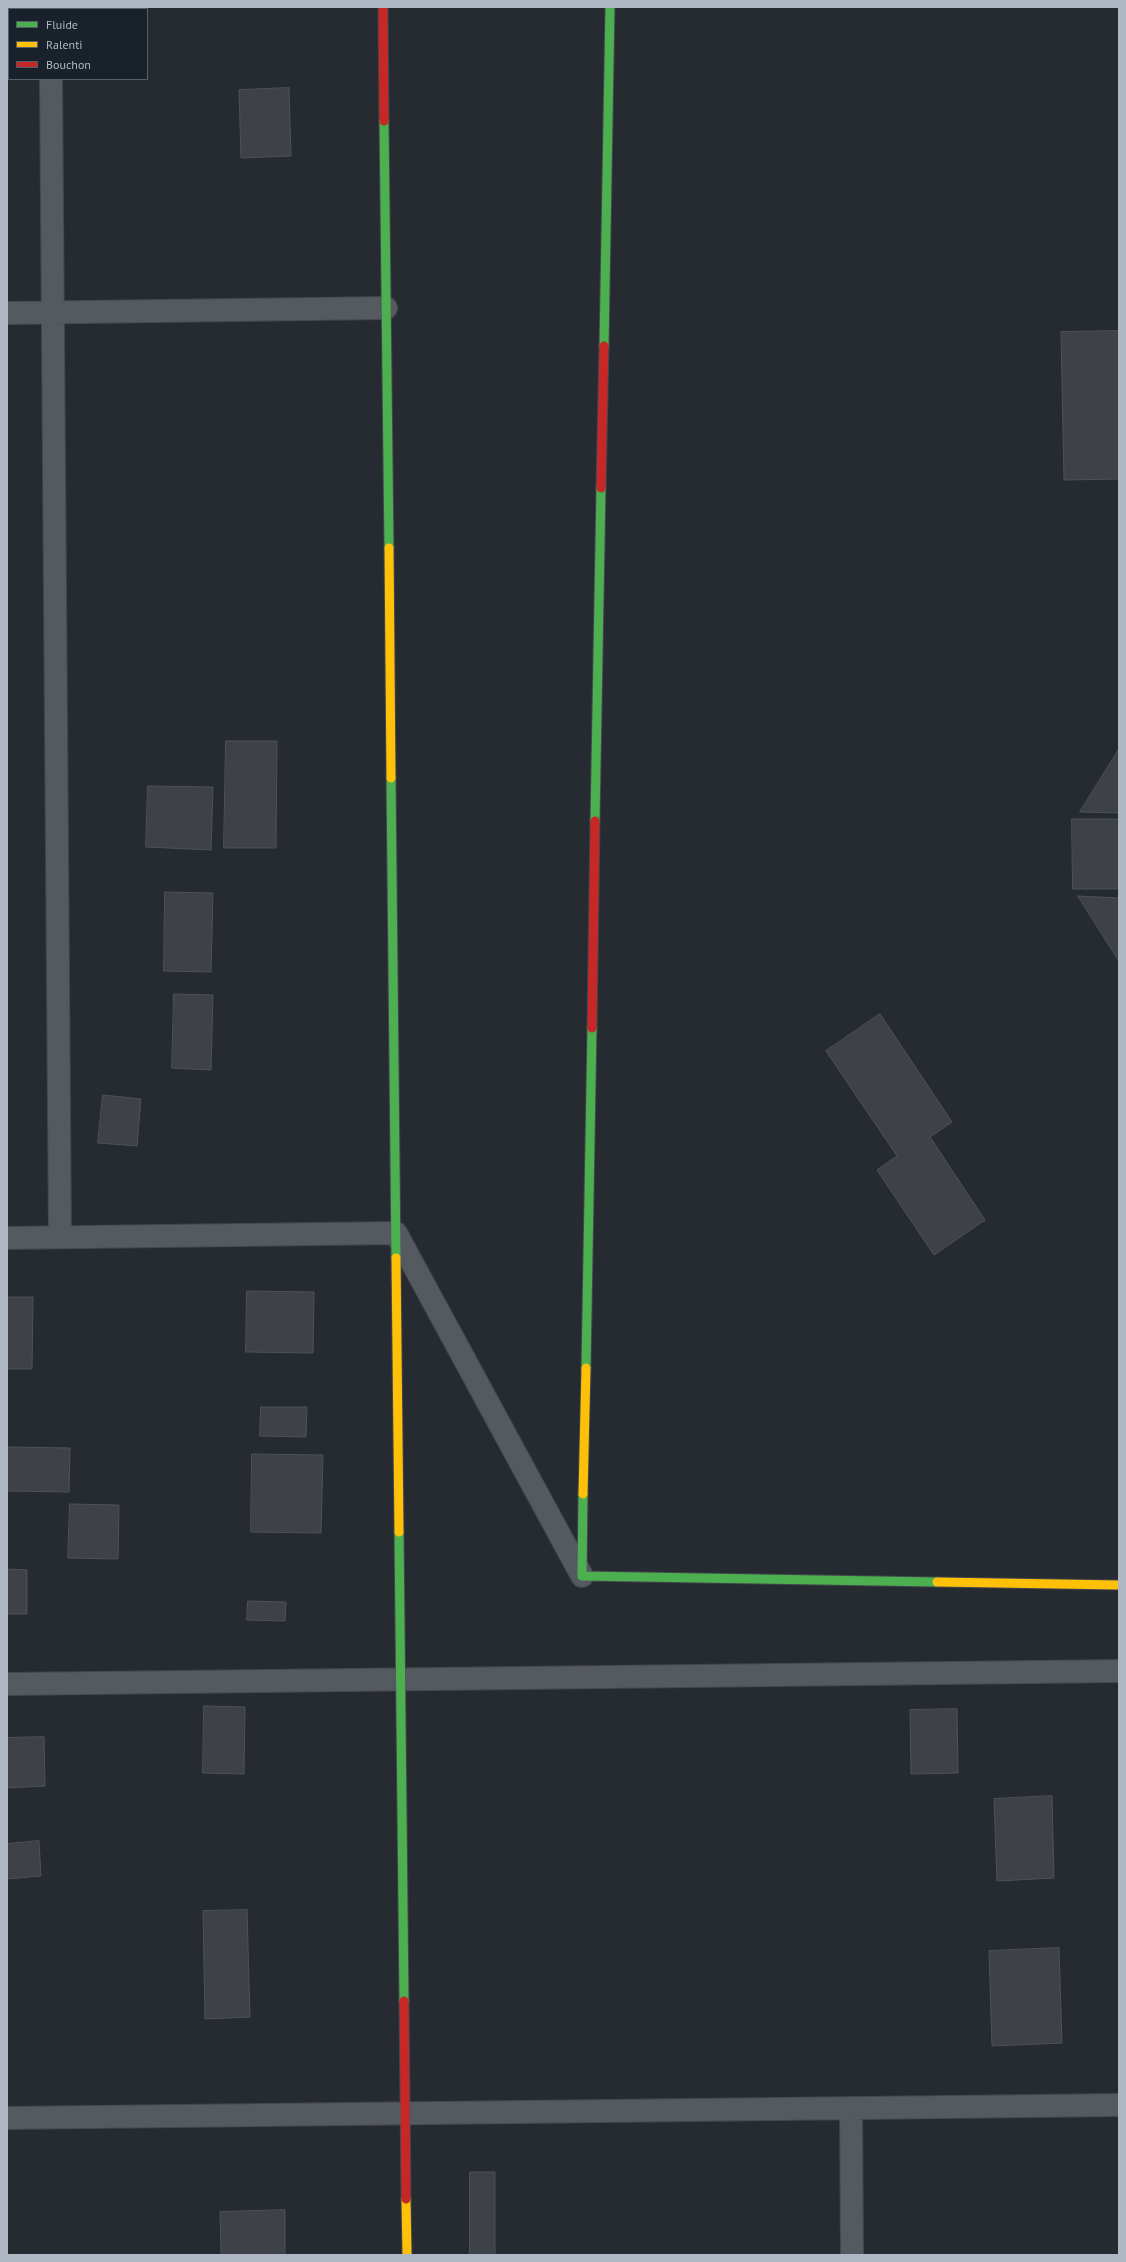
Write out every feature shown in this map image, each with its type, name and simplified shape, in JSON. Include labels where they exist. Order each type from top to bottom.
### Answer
[{"type":"street","points":[[383,7],[407,2255]]},
{"type":"street","points":[[582,1576],[610,7]]},
{"type":"street","points":[[51,80],[60,1237]]},
{"type":"street","points":[[7,313],[386,308]]},
{"type":"street","points":[[396,1233],[582,1576]]},
{"type":"street","points":[[7,1238],[396,1233]]},
{"type":"street","points":[[582,1576],[1119,1586]]},
{"type":"street","points":[[7,1684],[1119,1671]]},
{"type":"street","points":[[7,2118],[1119,2105]]},
{"type":"street","points":[[851,2108],[852,2255]]},
{"type":"building","points":[[289,88],[291,156],[241,158],[239,90]]},
{"type":"building","points":[[1119,331],[1119,479],[1064,480],[1061,332]]},
{"type":"building","points":[[226,741],[277,741],[276,848],[224,848]]},
{"type":"building","points":[[1119,749],[1119,813],[1080,812]]},
{"type":"building","points":[[148,786],[213,787],[211,850],[146,847]]},
{"type":"building","points":[[1072,819],[1119,819],[1119,889],[1073,889]]},
{"type":"building","points":[[165,892],[213,893],[211,972],[164,971]]},
{"type":"building","points":[[1078,896],[1119,898],[1119,961]]},
{"type":"building","points":[[174,994],[213,995],[211,1070],[172,1068]]},
{"type":"building","points":[[880,1014],[952,1122],[930,1137],[985,1220],[934,1255],[877,1170],[897,1156],[826,1051]]},
{"type":"building","points":[[103,1095],[141,1099],[137,1146],[98,1143]]},
{"type":"building","points":[[247,1291],[314,1292],[313,1353],[246,1352]]},
{"type":"building","points":[[7,1297],[33,1297],[32,1369],[7,1369]]},
{"type":"building","points":[[261,1407],[307,1407],[306,1437],[260,1436]]},
{"type":"building","points":[[7,1447],[70,1448],[69,1492],[7,1491]]},
{"type":"building","points":[[252,1454],[323,1455],[321,1533],[251,1532]]},
{"type":"building","points":[[70,1504],[119,1505],[118,1559],[68,1558]]},
{"type":"building","points":[[7,1569],[27,1570],[27,1614],[7,1614]]},
{"type":"building","points":[[248,1601],[286,1602],[285,1621],[247,1620]]},
{"type":"building","points":[[204,1706],[245,1707],[244,1774],[203,1773]]},
{"type":"building","points":[[957,1709],[958,1773],[911,1774],[910,1710]]},
{"type":"building","points":[[44,1737],[45,1786],[7,1788],[7,1738]]},
{"type":"building","points":[[1052,1796],[1054,1878],[997,1881],[994,1799]]},
{"type":"building","points":[[39,1841],[41,1876],[7,1879],[7,1844]]},
{"type":"building","points":[[247,1910],[250,2017],[205,2019],[203,1911]]},
{"type":"building","points":[[1059,1948],[1062,2043],[992,2046],[989,1951]]},
{"type":"building","points":[[470,2172],[495,2172],[495,2255],[470,2255]]},
{"type":"building","points":[[285,2210],[285,2255],[221,2255],[220,2212]]},
{"type":"traffic: fast","points":[[604,346],[610,7]]},
{"type":"traffic: fast","points":[[384,121],[389,548]]},
{"type":"traffic: fast","points":[[595,821],[601,488]]},
{"type":"traffic: fast","points":[[391,778],[396,1258]]},
{"type":"traffic: fast","points":[[586,1368],[592,1028]]},
{"type":"traffic: fast","points":[[583,1494],[582,1576],[937,1582]]},
{"type":"traffic: fast","points":[[399,1532],[404,2001]]},
{"type":"traffic: slow","points":[[389,548],[391,778]]},
{"type":"traffic: slow","points":[[396,1258],[399,1532]]},
{"type":"traffic: slow","points":[[583,1494],[586,1368]]},
{"type":"traffic: slow","points":[[937,1582],[1119,1585]]},
{"type":"traffic: slow","points":[[406,2199],[407,2255]]},
{"type":"traffic: jam","points":[[383,7],[384,121]]},
{"type":"traffic: jam","points":[[601,488],[604,346]]},
{"type":"traffic: jam","points":[[592,1028],[595,821]]},
{"type":"traffic: jam","points":[[404,2001],[406,2199]]}]
